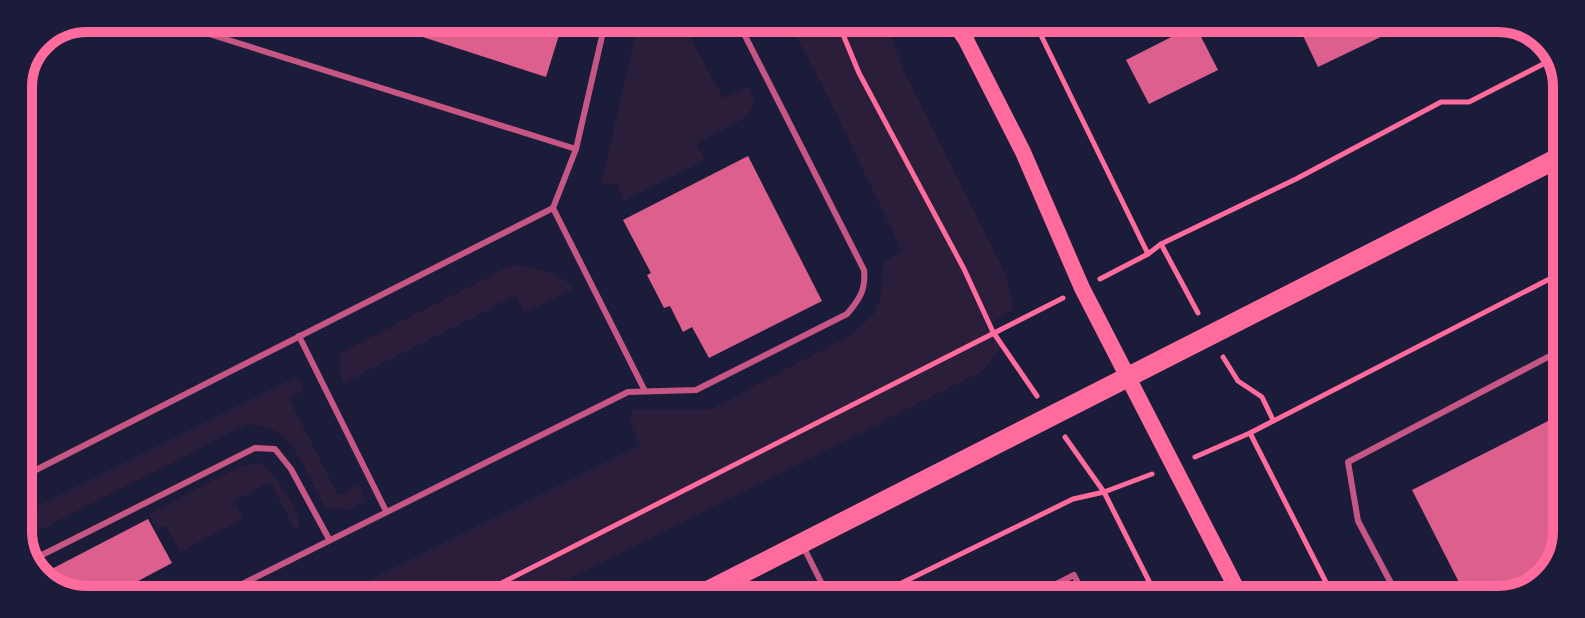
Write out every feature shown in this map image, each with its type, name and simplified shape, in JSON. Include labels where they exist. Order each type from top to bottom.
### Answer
[{"type":"main road","points":[[960,32],[1023,152],[1082,288],[1174,466],[1230,586]]},
{"type":"main road","points":[[717,586],[1553,161]]},
{"type":"lane","points":[[203,32],[576,149]]},
{"type":"lane","points":[[32,472],[553,208],[576,149],[603,32]]},
{"type":"lane","points":[[237,586],[628,392],[696,390],[847,314],[866,286],[864,270],[743,32]]},
{"type":"lane","points":[[966,40],[975,32]]},
{"type":"lane","points":[[553,208],[645,391]]},
{"type":"lane","points":[[299,336],[386,511]]},
{"type":"lane","points":[[1393,586],[1358,521],[1348,462],[1553,354]]},
{"type":"lane","points":[[38,557],[255,448],[275,449],[291,469],[329,539]]},
{"type":"lane","points":[[801,543],[823,586]]},
{"type":"lane","points":[[1052,586],[1074,575],[1080,586]]},
{"type":"path","points":[[842,32],[859,73],[964,269],[993,332],[1104,492],[1151,586]]},
{"type":"path","points":[[1039,32],[1148,254]]},
{"type":"path","points":[[1128,264],[1161,244],[1296,179],[1441,102],[1469,102],[1547,62]]},
{"type":"path","points":[[895,586],[1073,499],[1104,492],[1174,466],[1250,433],[1553,277]]},
{"type":"path","points":[[496,586],[1010,324]]},
{"type":"path","points":[[1250,433],[1328,586]]},
{"type":"shaded area","points":[[636,32],[687,32],[723,98],[749,86],[754,103],[747,117],[697,144],[705,160],[623,201],[617,183],[601,185]]},
{"type":"shaded area","points":[[794,32],[889,32],[904,71],[1006,275],[1014,310],[988,324],[1001,347],[983,371],[556,586],[357,586],[640,445],[629,420],[633,409],[711,409],[851,335],[874,314],[881,297],[883,263],[902,251]]},
{"type":"shaded area","points":[[517,265],[541,269],[574,289],[525,313],[515,296],[344,383],[339,372],[340,353]]},
{"type":"shaded area","points":[[296,377],[302,383],[303,390],[289,399],[338,495],[359,485],[366,501],[348,510],[326,507],[287,440],[276,431],[246,425],[32,534],[32,509]]},
{"type":"shaded area","points":[[258,462],[285,491],[300,527],[295,529],[270,482],[234,501],[243,519],[180,552],[166,525],[157,529],[149,514],[239,467]]},
{"type":"building","points":[[407,32],[560,32],[546,77]]},
{"type":"building","points":[[1181,32],[1199,32],[1218,70],[1149,104],[1126,60]]},
{"type":"building","points":[[1301,32],[1391,32],[1318,67]]},
{"type":"building","points":[[748,156],[822,301],[709,358],[692,327],[683,332],[670,306],[664,308],[647,275],[651,273],[623,220]]},
{"type":"building","points":[[1550,420],[1553,426],[1553,538],[1550,548],[1541,565],[1503,586],[1461,586],[1412,490]]},
{"type":"building","points":[[148,519],[172,563],[129,586],[80,586],[63,580],[49,570]]}]
